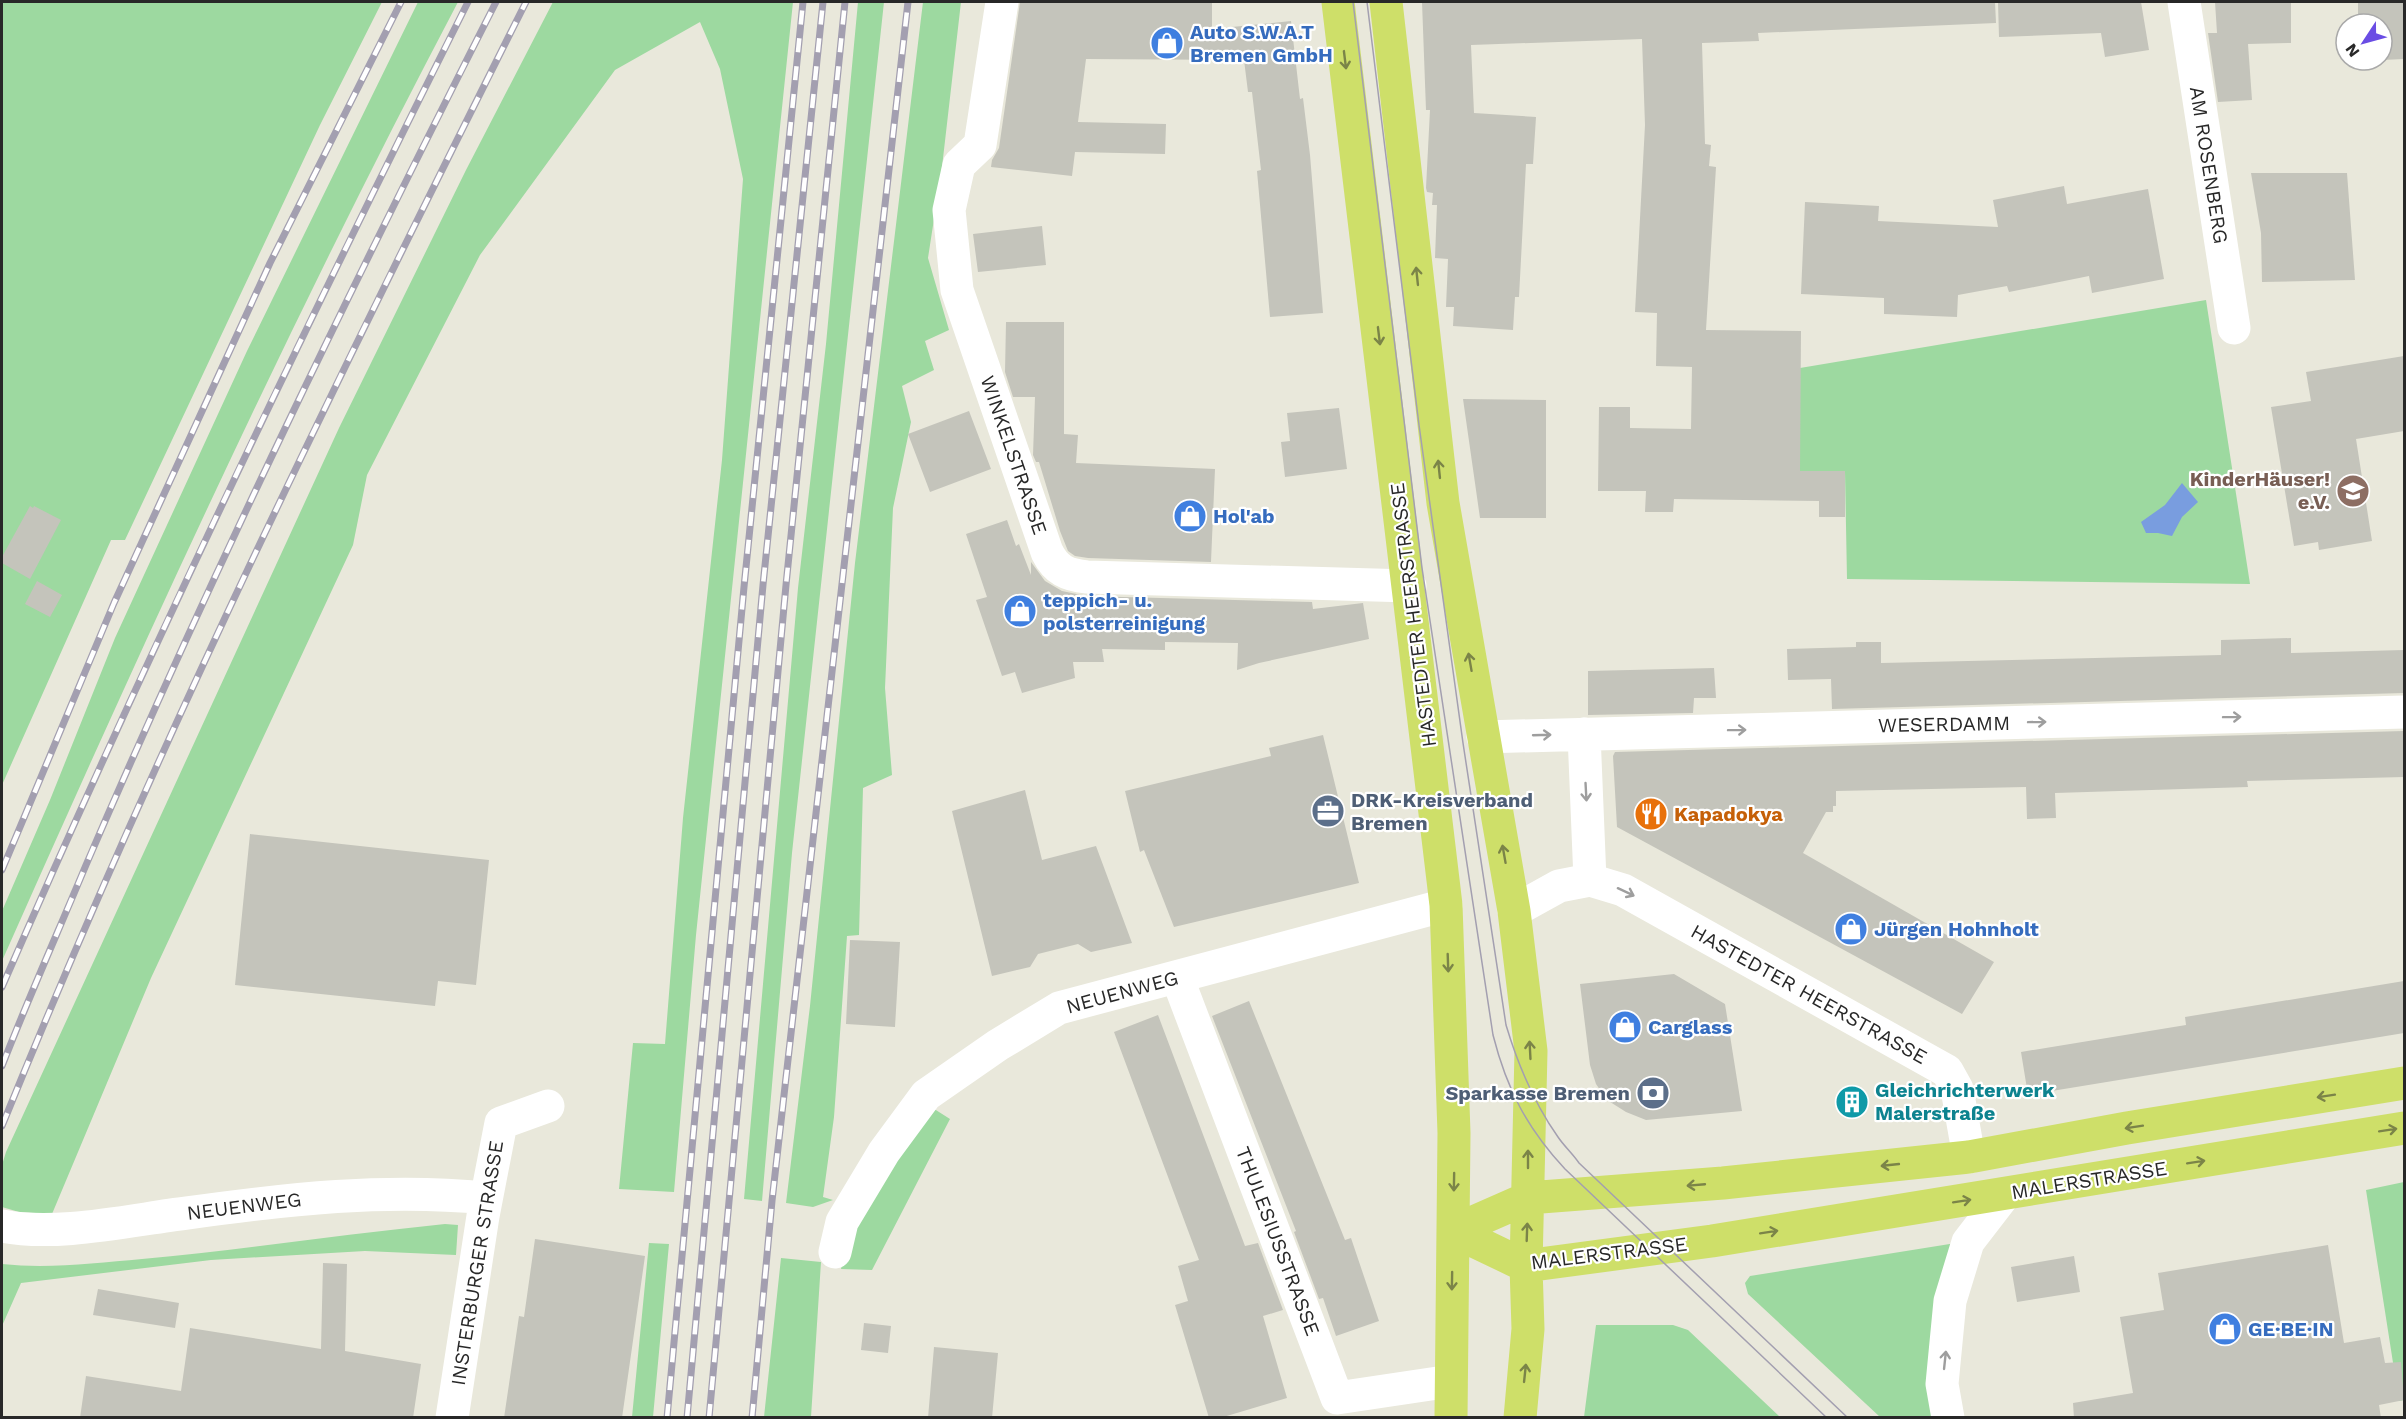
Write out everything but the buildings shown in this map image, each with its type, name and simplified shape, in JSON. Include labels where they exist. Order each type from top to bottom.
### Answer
[{"type":"main road","name":"HASTEDTER HEERSTRASSE","points":[[1338,2],[1410,586],[1446,905],[1454,1133],[1450,1418]]},
{"type":"main road","points":[[1386,2],[1443,503],[1514,912],[1531,1051],[1526,1266],[1528,1329],[1520,1418]]},
{"type":"main road","points":[[1453,1231],[1528,1198],[1724,1183],[1969,1157],[2127,1128],[2404,1083]]},
{"type":"main road","name":"MALERSTRASSE","points":[[1453,1231],[1526,1266],[1712,1241],[2404,1128]]},
{"type":"street","name":"WINKELSTRASSE","points":[[1002,2],[980,146],[959,165],[950,210],[957,290],[1053,564],[1065,573],[1087,577],[1410,586]]},
{"type":"street","name":"AM ROSENBERG","points":[[2184,2],[2234,328]]},
{"type":"street","name":"WESERDAMM","points":[[1483,737],[2404,712]]},
{"type":"street","points":[[1584,734],[1590,880]]},
{"type":"street","name":"HASTEDTER HEERSTRASSE","points":[[1514,912],[1559,886],[1590,880],[1623,890],[1947,1071],[1957,1089],[1969,1157]]},
{"type":"street","name":"NEUENWEG","points":[[834,1252],[842,1222],[884,1152],[926,1095],[1059,1008],[1446,905]]},
{"type":"street","name":"THULESIUSSTRASSE","points":[[1177,977],[1338,1398],[1451,1381]]},
{"type":"street","name":"INSTERBURGER STRASSE","points":[[452,1418],[486,1198],[501,1123],[548,1106]]},
{"type":"street","name":"NEUENWEG","points":[[2,1226],[55,1230],[270,1202],[391,1193],[440,1193],[486,1198]]},
{"type":"street","points":[[1947,1418],[1942,1384],[1950,1301],[1968,1242],[2005,1194]]},
{"type":"green space","points":[[2,2],[382,2],[320,125],[125,540],[111,540],[2,785]]},
{"type":"green space","points":[[418,2],[458,2],[337,238],[279,358],[110,719],[2,961],[2,911],[50,800],[115,638],[247,351]]},
{"type":"green space","points":[[553,2],[793,2],[696,935],[674,1192],[619,1189],[633,1043],[665,1044],[683,818],[722,460],[743,179],[720,69],[700,22],[615,70],[480,255],[367,475],[353,545],[151,978],[52,1214],[19,1212],[2,1207],[2,1165],[6,1152],[339,428],[466,170]]},
{"type":"green space","points":[[858,2],[884,2],[792,853],[762,1201],[744,1199],[798,588],[826,344]]},
{"type":"green space","points":[[923,2],[961,2],[942,167],[928,258],[949,330],[925,341],[934,370],[902,386],[911,422],[893,508],[885,688],[892,775],[863,788],[859,935],[847,936],[834,1117],[823,1197],[833,1200],[813,1207],[786,1203],[810,1006],[855,563]]},
{"type":"green space","points":[[2206,300],[2250,584],[1847,579],[1845,472],[1800,471],[1800,368]]},
{"type":"green space","points":[[928,1105],[950,1119],[872,1270],[841,1269],[846,1244]]},
{"type":"green space","points":[[2404,1182],[2404,1400],[2399,1401],[2366,1190]]},
{"type":"green space","points":[[445,1224],[458,1225],[456,1255],[365,1251],[211,1260],[21,1283],[2,1326],[2,1264],[54,1266],[107,1262]]},
{"type":"green space","points":[[649,1243],[669,1244],[653,1417],[632,1417]]},
{"type":"green space","points":[[1956,1243],[1934,1417],[1880,1417],[1748,1294],[1745,1283],[1750,1276]]},
{"type":"green space","points":[[781,1258],[821,1262],[811,1417],[764,1417]]},
{"type":"green space","points":[[1596,1325],[1673,1325],[1688,1330],[1780,1417],[1584,1417]]},
{"type":"water","points":[[2182,483],[2198,502],[2182,517],[2172,536],[2146,533],[2141,522],[2165,505]]},
{"type":"tram line","points":[[1353,2],[1422,568],[1493,1035],[1505,1073],[1529,1123],[1565,1169],[1827,1418]]},
{"type":"tram line","points":[[1367,2],[1419,425],[1463,743],[1506,1025],[1511,1040],[1521,1069],[1541,1111],[1579,1163],[1848,1418]]},
{"type":"railway","points":[[2,870],[114,603],[270,263],[401,2]]},
{"type":"railway","points":[[2,987],[113,738],[228,492],[468,2]]},
{"type":"railway","points":[[2,1066],[134,755],[233,538],[336,323],[496,2]]},
{"type":"railway","points":[[2,1126],[61,983],[187,699],[388,279],[526,2]]},
{"type":"railway","points":[[667,1418],[744,587],[803,2]]},
{"type":"railway","points":[[687,1418],[763,585],[823,2]]},
{"type":"railway","points":[[709,1418],[786,585],[845,2]]},
{"type":"railway","points":[[752,1418],[772,1201],[908,2]]},
{"type":"place","name":"Auto S.W.A.T Bremen GmbH","points":[[1167,43]]},
{"type":"place","name":"KinderHäuser! e.V.","points":[[2353,491]]},
{"type":"place","name":"Hol'ab","points":[[1190,516]]},
{"type":"place","name":"teppich- u. polsterreinigung","points":[[1020,611]]},
{"type":"place","name":"DRK-Kreisverband Bremen","points":[[1328,811]]},
{"type":"place","name":"Kapadokya","points":[[1651,814]]},
{"type":"place","name":"Jürgen Hohnholt","points":[[1851,929]]},
{"type":"place","name":"Carglass","points":[[1625,1027]]},
{"type":"place","name":"Sparkasse Bremen","points":[[1653,1093]]},
{"type":"place","name":"Gleichrichterwerk Malerstraße","points":[[1852,1102]]},
{"type":"place","name":"GE·BE·IN","points":[[2225,1329]]}]
